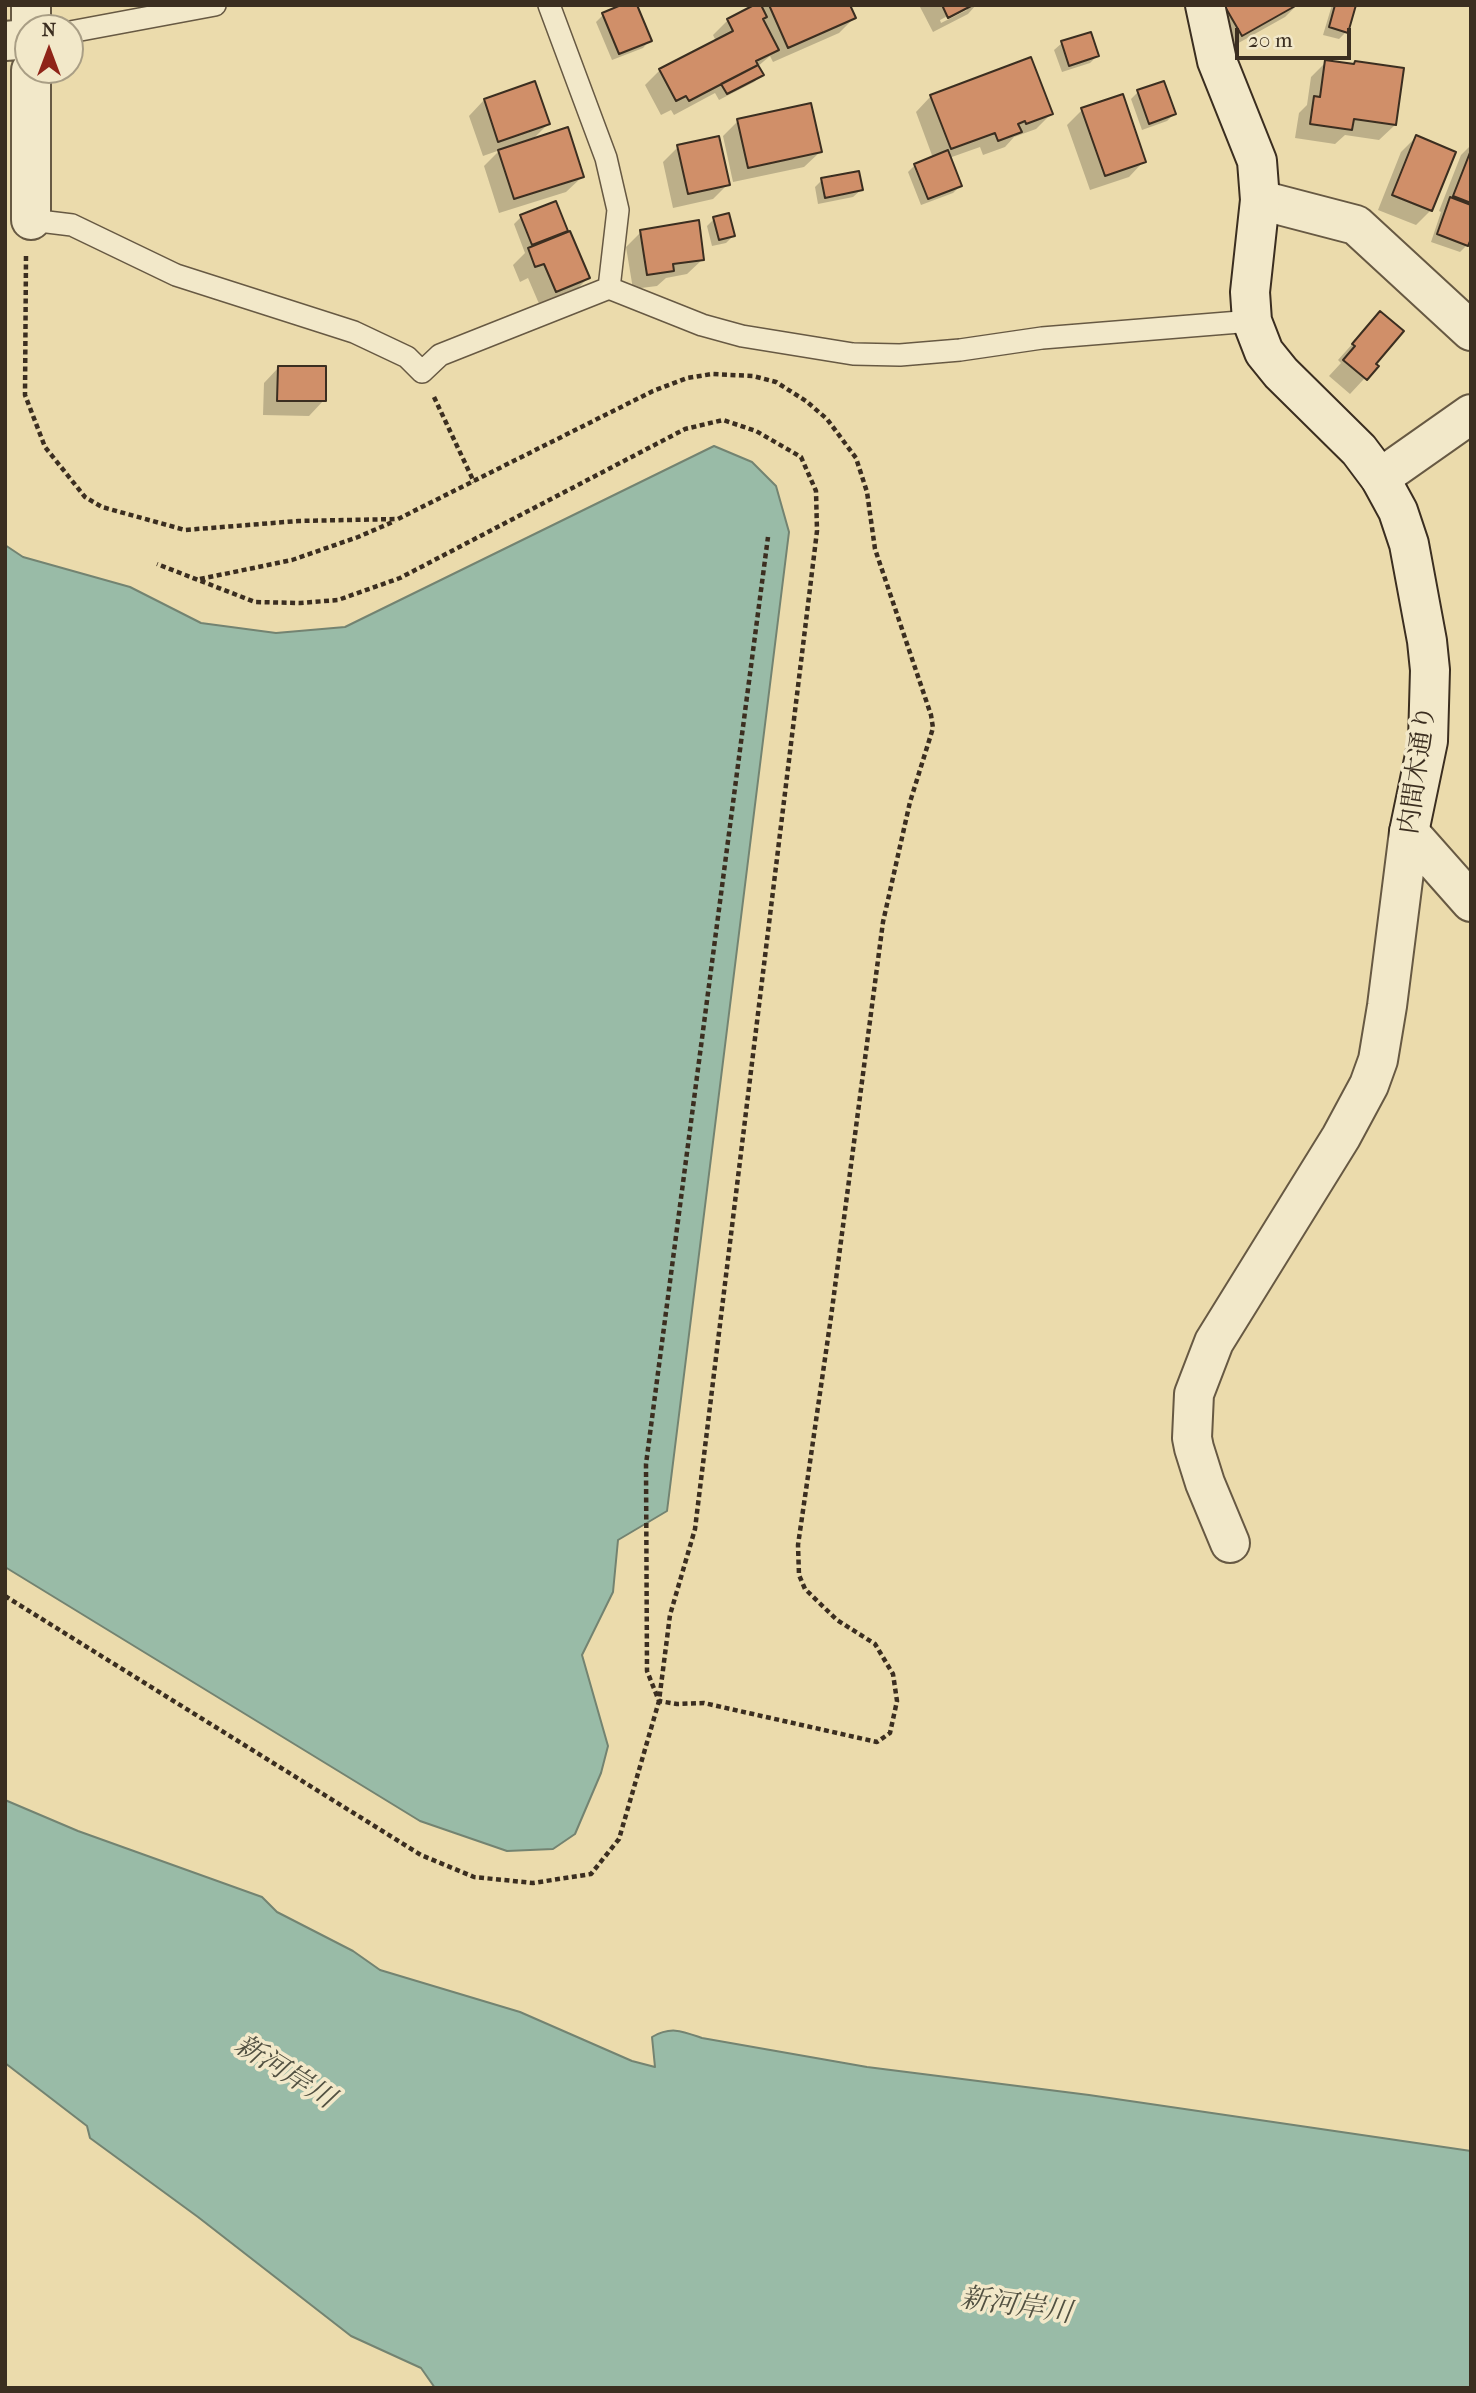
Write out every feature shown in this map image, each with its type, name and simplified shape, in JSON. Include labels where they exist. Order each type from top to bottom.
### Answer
[{"type":"street","name":"内間木通り","points":[[1205,5],[1222,76],[1257,161],[1260,200],[1251,282],[1251,321],[1265,352],[1280,373],[1359,450],[1380,478],[1398,511],[1409,544],[1430,670],[1428,740],[1409,832],[1378,1060],[1369,1085],[1341,1137],[1214,1342],[1194,1394],[1194,1448],[1205,1483],[1230,1543]]},
{"type":"street","points":[[31,84],[31,220]]},
{"type":"street","points":[[1260,200],[1356,225],[1471,331]]},
{"type":"street","points":[[1380,478],[1471,414]]},
{"type":"street","points":[[1409,832],[1471,902]]},
{"type":"lane","points":[[84,29],[215,5]]},
{"type":"lane","points":[[549,5],[606,158],[618,209],[609,288]]},
{"type":"lane","points":[[31,220],[72,225],[176,275],[354,332],[407,357],[422,372],[440,355],[609,288],[702,325],[742,336],[853,354],[900,355],[960,350],[1042,338],[1251,321]]},
{"type":"path","points":[[31,220],[25,265],[24,395],[45,447],[85,497],[102,508],[185,530],[298,521],[398,519]]},
{"type":"path","points":[[422,372],[474,482]]},
{"type":"path","points":[[199,579],[292,560],[358,537],[474,482],[653,391],[687,378],[737,374],[776,382],[806,401],[827,419],[856,458],[867,492],[875,549],[931,715],[933,728],[910,802],[883,922],[798,1545],[799,1574],[805,1588],[837,1620],[874,1644],[893,1674],[897,1701],[890,1733],[877,1742],[858,1740],[704,1703],[677,1704],[659,1701]]},
{"type":"path","points":[[5,1596],[421,1855],[474,1877],[533,1883],[591,1874],[619,1839],[659,1701],[670,1615],[695,1529],[817,531],[816,491],[801,457],[756,431],[723,420],[685,429],[400,578],[338,600],[255,602],[157,564]]},
{"type":"path","points":[[659,1701],[647,1671],[646,1464],[768,537]]},
{"type":"water","points":[[714,446],[752,462],[776,486],[789,532],[667,1511],[618,1540],[613,1592],[582,1655],[608,1746],[601,1773],[575,1834],[553,1849],[507,1851],[420,1821],[5,1567],[5,545],[23,557],[130,587],[201,623],[276,633],[345,627]]},
{"type":"water","name":"新河岸川","points":[[5,1800],[78,1831],[262,1897],[277,1912],[353,1951],[380,1970],[520,2012],[632,2061],[655,2067],[652,2037],[677,2031],[702,2038],[867,2067],[1089,2095],[1471,2151],[1471,2388],[435,2388],[421,2368],[351,2336],[198,2217],[90,2138],[87,2126],[5,2063]]},
{"type":"building","points":[[621,5],[637,5],[652,41],[619,54],[602,13]]},
{"type":"building","points":[[754,5],[761,5],[767,17],[763,19],[779,50],[756,61],[758,65],[689,101],[686,96],[676,101],[659,69],[733,31],[727,19]]},
{"type":"building","points":[[769,5],[850,5],[856,18],[788,48]]},
{"type":"building","points":[[942,5],[973,5],[948,18]]},
{"type":"building","points":[[1224,5],[1297,5],[1242,36]]},
{"type":"building","points":[[1335,5],[1356,5],[1348,33],[1329,27]]},
{"type":"building","points":[[1091,32],[1099,56],[1069,66],[1061,41]]},
{"type":"building","points":[[1031,57],[1053,114],[1026,124],[1025,121],[1018,124],[1022,132],[998,141],[995,133],[951,149],[930,95]]},
{"type":"building","points":[[1325,60],[1404,68],[1396,125],[1354,119],[1352,130],[1310,124],[1314,96],[1320,97]]},
{"type":"building","points":[[758,65],[764,75],[727,94],[721,84]]},
{"type":"building","points":[[535,81],[550,124],[498,142],[484,99]]},
{"type":"building","points":[[1164,81],[1176,114],[1149,124],[1137,90]]},
{"type":"building","points":[[1123,94],[1146,162],[1105,176],[1081,108]]},
{"type":"building","points":[[811,103],[822,152],[748,168],[737,119]]},
{"type":"building","points":[[568,127],[584,177],[514,199],[498,150]]},
{"type":"building","points":[[1416,135],[1456,152],[1432,211],[1392,195]]},
{"type":"building","points":[[719,136],[730,185],[688,194],[677,145]]},
{"type":"building","points":[[948,150],[962,186],[928,199],[914,164]]},
{"type":"building","points":[[1471,150],[1471,203],[1453,196]]},
{"type":"building","points":[[859,171],[863,190],[825,198],[821,178]]},
{"type":"building","points":[[1450,197],[1471,205],[1471,239],[1468,246],[1437,234]]},
{"type":"building","points":[[556,201],[568,231],[532,245],[520,215]]},
{"type":"building","points":[[729,213],[735,236],[719,240],[713,217]]},
{"type":"building","points":[[699,220],[704,260],[673,264],[674,271],[647,275],[640,230]]},
{"type":"building","points":[[570,231],[590,278],[556,292],[544,264],[535,267],[528,248]]},
{"type":"building","points":[[1380,311],[1404,331],[1376,364],[1379,366],[1367,380],[1343,360],[1355,346],[1352,344]]},
{"type":"building","points":[[278,366],[326,366],[326,401],[277,401]]}]
